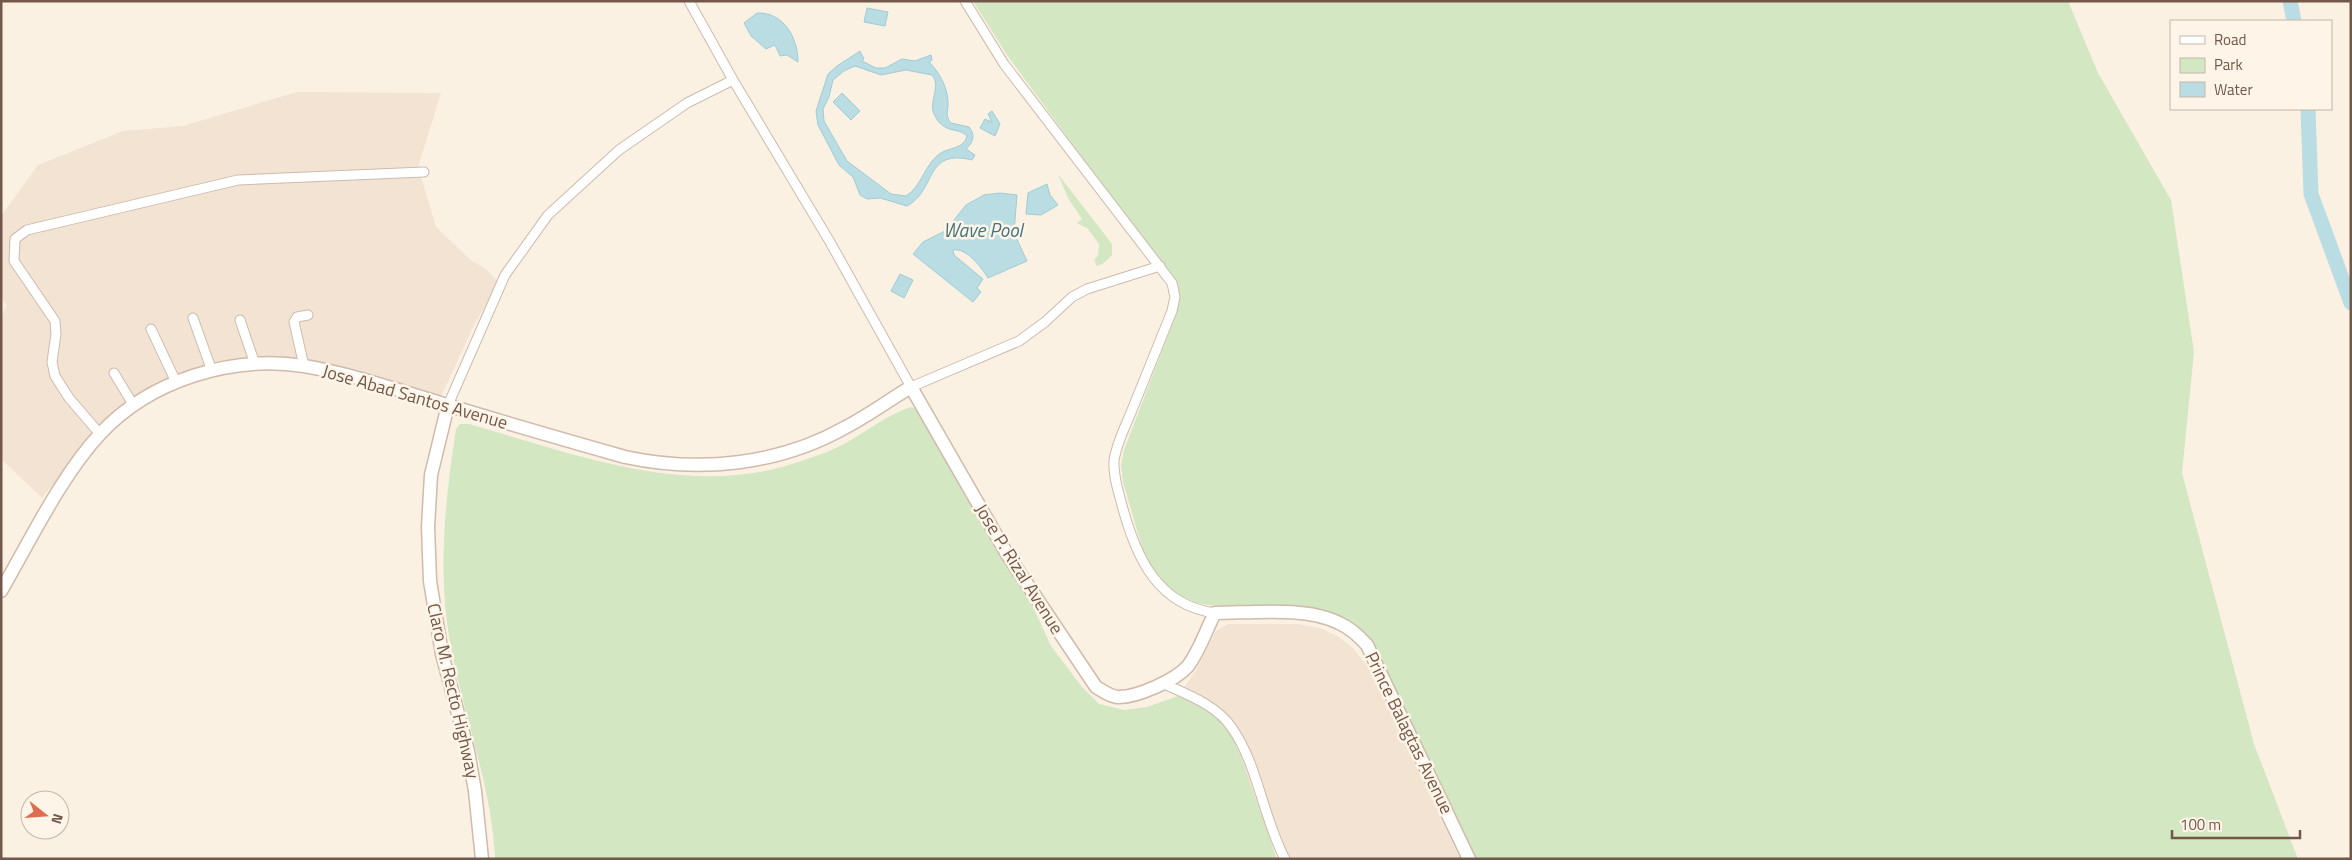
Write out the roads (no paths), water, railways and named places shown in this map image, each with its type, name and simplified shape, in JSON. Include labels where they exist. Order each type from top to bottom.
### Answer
[{"type":"main road","name":"Jose Abad Santos Avenue","points":[[1,591],[64,485],[100,434],[134,406],[176,382],[212,371],[255,364],[304,366],[355,378],[625,457],[689,466],[760,459],[805,446],[846,428],[911,386]]},
{"type":"main road","name":"Jose P. Rizal Avenue","points":[[911,386],[1007,554],[1096,687],[1109,695],[1118,697],[1143,692],[1179,674],[1187,666],[1215,613]]},
{"type":"main road","name":"Claro M. Recto Highway","points":[[448,406],[431,475],[428,503],[430,581],[445,672],[468,751],[476,791],[482,859]]},
{"type":"main road","name":"Prince Balagtas Avenue","points":[[1215,613],[1312,615],[1339,622],[1355,633],[1367,645],[1469,859]]},
{"type":"street","points":[[689,1],[732,80],[830,242],[911,386],[1019,340],[1045,322],[1072,297],[1087,289],[1160,266]]},
{"type":"street","points":[[964,1],[1004,64],[1172,284],[1174,304],[1114,459],[1115,478],[1133,544],[1151,576],[1171,595],[1191,607],[1215,613]]},
{"type":"street","points":[[448,406],[505,275],[548,215],[619,150],[687,103],[732,80]]},
{"type":"street","points":[[100,434],[69,398],[55,376],[52,362],[56,334],[55,321],[14,261],[14,239],[27,230],[238,180],[424,172]]},
{"type":"street","points":[[304,366],[294,322],[297,317],[308,315]]},
{"type":"street","points":[[193,318],[212,371]]},
{"type":"street","points":[[240,320],[255,364]]},
{"type":"street","points":[[151,329],[176,382]]},
{"type":"street","points":[[114,373],[134,406]]},
{"type":"street","points":[[1162,683],[1200,700],[1232,727],[1244,749],[1275,840],[1285,859]]},
{"type":"water","points":[[867,8],[888,12],[885,26],[864,22]]},
{"type":"water","points":[[757,13],[775,17],[788,28],[795,44],[798,62],[787,55],[780,56],[775,45],[766,49],[751,36],[744,23]]},
{"type":"water","points":[[860,51],[864,59],[862,61],[876,68],[885,68],[902,59],[915,61],[931,55],[932,60],[929,62],[936,70],[946,90],[949,120],[951,123],[969,127],[972,133],[972,142],[966,149],[975,155],[972,160],[957,158],[946,160],[938,165],[923,190],[907,206],[880,198],[867,199],[860,195],[853,177],[839,165],[818,125],[816,111],[828,74]],"holes":[[[855,66],[881,75],[906,70],[932,75],[936,85],[933,106],[935,116],[947,128],[967,136],[965,141],[959,146],[938,155],[916,187],[906,196],[891,194],[847,161],[824,121],[823,109],[829,97],[833,80],[844,71]]]},
{"type":"water","points":[[842,93],[860,111],[851,120],[833,102]]},
{"type":"water","points":[[992,111],[1000,124],[995,136],[980,128],[985,119],[992,122],[988,114]]},
{"type":"water","points":[[1047,184],[1050,195],[1058,205],[1041,215],[1026,214],[1028,193]]},
{"type":"water","name":"Wave Pool","points":[[1000,193],[1017,195],[1014,233],[1027,261],[988,278],[978,264],[968,255],[958,250],[953,250],[954,255],[983,279],[977,288],[981,292],[973,302],[913,254],[923,242],[945,231],[966,205],[984,195]]},
{"type":"water","points":[[900,274],[913,280],[904,298],[891,291]]},
{"type":"waterway","points":[[2290,1],[2294,20]]},
{"type":"waterway","points":[[2308,110],[2311,194],[2351,303]]}]
